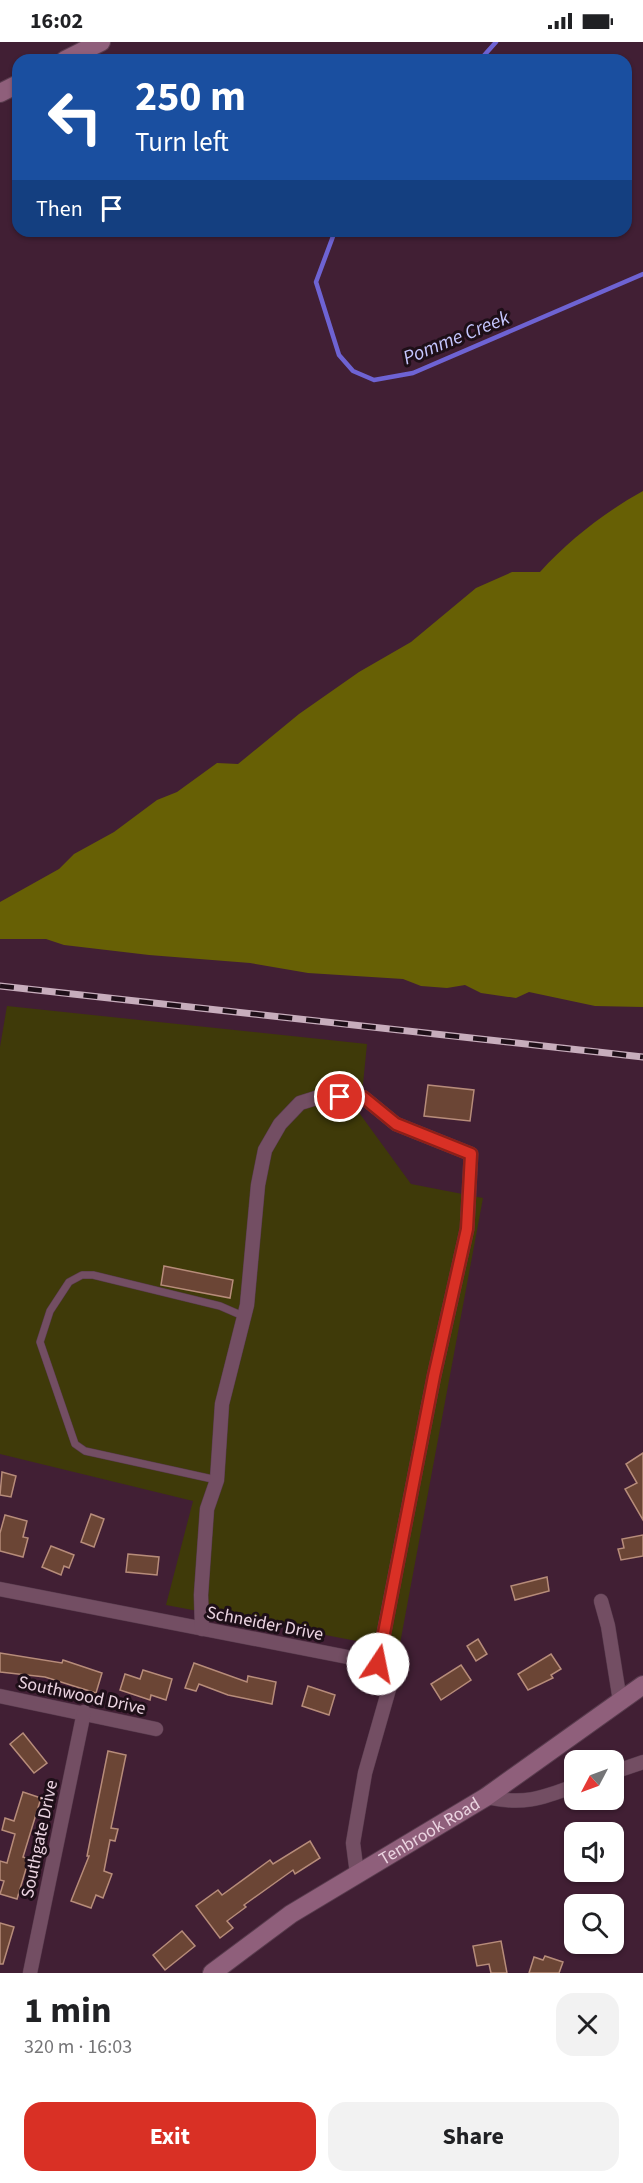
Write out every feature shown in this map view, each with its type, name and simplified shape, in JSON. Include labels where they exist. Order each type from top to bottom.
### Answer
[{"type":"street","points":[[77,54],[100,42]]},
{"type":"street","points":[[202,1629],[201,1595],[207,1509],[217,1480],[222,1404],[247,1305],[258,1185],[265,1150],[280,1124],[300,1103],[316,1098],[363,1097],[396,1124],[471,1154],[467,1229],[434,1376],[378,1664],[391,1682],[363,1784],[353,1843],[357,1874]]},
{"type":"street","name":"Schneider Drive","points":[[0,1589],[378,1664]]},
{"type":"street","points":[[601,1601],[608,1626],[620,1701]]},
{"type":"street","name":"Tenbrook Road","points":[[212,1973],[291,1914],[486,1797],[643,1685]]},
{"type":"street","name":"Southwood Drive","points":[[0,1696],[156,1729]]},
{"type":"street","name":"Southgate Drive","points":[[30,1973],[84,1712]]},
{"type":"street","points":[[624,1768],[643,1761]]},
{"type":"street","points":[[486,1797],[513,1803],[543,1798],[564,1790]]},
{"type":"lane","points":[[217,1480],[110,1458],[85,1451],[75,1444],[40,1342],[50,1311],[69,1282],[82,1275],[93,1275],[220,1306],[243,1316]]},
{"type":"shaded area","points":[[643,491],[643,1007],[595,1006],[529,992],[516,998],[481,993],[465,985],[447,988],[421,986],[403,979],[308,973],[250,963],[64,945],[46,939],[0,939],[0,902],[59,869],[74,854],[114,832],[157,800],[177,792],[217,763],[238,764],[299,714],[359,672],[411,642],[476,588],[512,572],[540,572],[588,527]]},
{"type":"shaded area","points":[[7,1006],[367,1044],[360,1114],[411,1184],[483,1198],[399,1649],[166,1605],[193,1501],[0,1454],[0,1047]]},
{"type":"building","points":[[428,1085],[474,1090],[470,1121],[424,1116]]},
{"type":"building","points":[[164,1266],[233,1280],[230,1298],[161,1285]]},
{"type":"building","points":[[643,1453],[643,1520],[625,1489],[637,1483],[626,1464]]},
{"type":"building","points":[[2,1472],[16,1476],[11,1497],[0,1495]]},
{"type":"building","points":[[91,1514],[104,1519],[94,1547],[81,1542]]},
{"type":"building","points":[[5,1515],[27,1521],[23,1537],[28,1538],[23,1557],[0,1551],[0,1533]]},
{"type":"building","points":[[643,1535],[643,1556],[621,1560],[618,1549],[624,1548],[622,1539]]},
{"type":"building","points":[[51,1546],[74,1555],[69,1568],[64,1566],[61,1575],[42,1567]]},
{"type":"building","points":[[128,1554],[159,1557],[157,1575],[126,1572]]},
{"type":"building","points":[[547,1577],[549,1591],[515,1600],[511,1586]]},
{"type":"building","points":[[478,1639],[487,1654],[476,1661],[467,1646]]},
{"type":"building","points":[[0,1653],[62,1663],[63,1660],[102,1673],[96,1693],[45,1677],[0,1672]]},
{"type":"building","points":[[551,1654],[561,1669],[551,1675],[553,1678],[528,1690],[518,1674]]},
{"type":"building","points":[[194,1663],[247,1682],[248,1676],[276,1682],[272,1704],[228,1695],[199,1684],[196,1691],[185,1688]]},
{"type":"building","points":[[461,1665],[471,1680],[441,1700],[431,1684]]},
{"type":"building","points":[[143,1670],[172,1679],[166,1700],[151,1695],[150,1700],[120,1690],[125,1674],[140,1679]]},
{"type":"building","points":[[308,1686],[335,1695],[329,1715],[302,1706]]},
{"type":"building","points":[[23,1733],[47,1763],[34,1773],[10,1744]]},
{"type":"building","points":[[108,1751],[126,1755],[111,1828],[118,1829],[115,1841],[110,1840],[104,1871],[112,1874],[103,1898],[96,1895],[91,1908],[71,1901],[89,1856],[87,1856]]},
{"type":"building","points":[[23,1792],[41,1798],[23,1857],[29,1859],[17,1899],[0,1894],[4,1881],[0,1880],[0,1861],[7,1863],[15,1834],[2,1830],[5,1818],[14,1821]]},
{"type":"building","points":[[310,1841],[320,1858],[295,1874],[293,1870],[244,1905],[246,1907],[227,1921],[233,1928],[220,1938],[196,1906],[218,1890],[222,1895],[270,1860],[273,1864]]},
{"type":"building","points":[[0,1923],[14,1927],[3,1964],[0,1964]]},
{"type":"building","points":[[182,1931],[195,1946],[165,1970],[153,1955]]},
{"type":"building","points":[[501,1941],[507,1973],[491,1973],[489,1964],[477,1966],[473,1946]]},
{"type":"building","points":[[545,1956],[563,1962],[559,1973],[529,1973],[534,1957],[543,1960]]},
{"type":"waterway","name":"Pomme Creek","points":[[485,54],[496,42]]},
{"type":"waterway","name":"Pomme Creek","points":[[333,237],[316,282],[339,355],[353,371],[374,380],[413,373],[643,274]]},
{"type":"railway","points":[[0,986],[643,1057]]},
{"type":"route","points":[[340,1097],[363,1097],[396,1124],[462,1148],[471,1154],[467,1229],[434,1376],[378,1664]]}]
